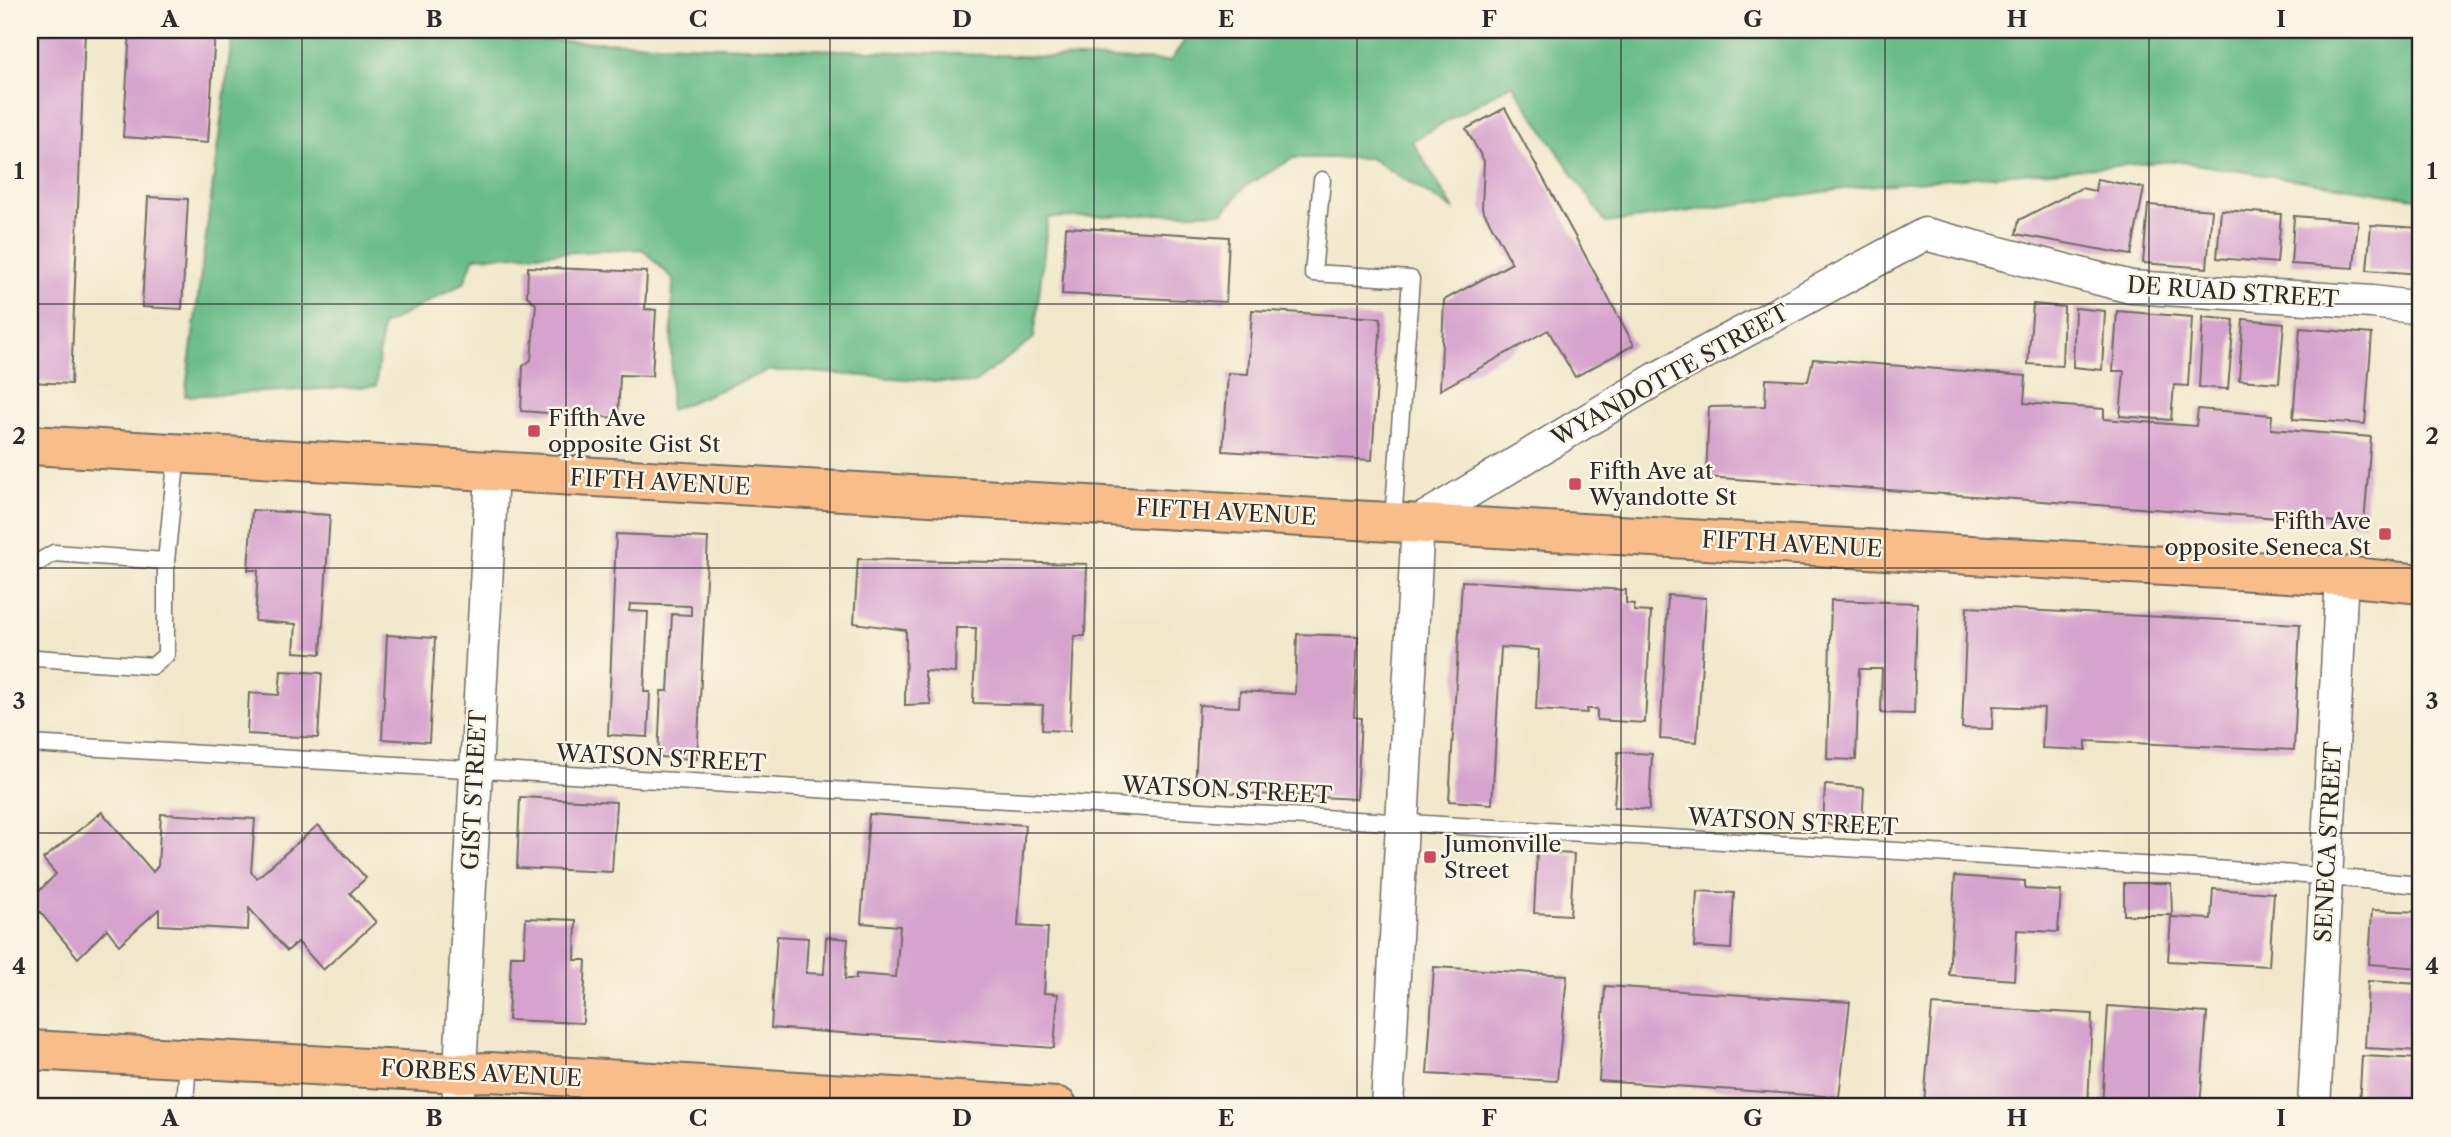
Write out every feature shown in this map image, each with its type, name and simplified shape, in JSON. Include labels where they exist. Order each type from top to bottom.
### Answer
[{"type":"main road","name":"FIFTH AVENUE","points":[[30,445],[492,473],[1406,521],[2342,576],[2421,584]]},
{"type":"main road","name":"FORBES AVENUE","points":[[30,1050],[188,1058],[459,1090],[491,1072],[1058,1107]]},
{"type":"street","name":"WYANDOTTE STREET","points":[[1406,521],[1656,379],[1925,233]]},
{"type":"street","name":"DE RUAD STREET","points":[[1925,233],[2131,287],[2372,302],[2421,308]]},
{"type":"street","name":"GIST STREET","points":[[459,1090],[492,473]]},
{"type":"street","points":[[1387,1107],[1403,822],[1406,521]]},
{"type":"street","name":"SENECA STREET","points":[[2314,1107],[2342,576]]},
{"type":"lane","points":[[1322,180],[1313,273],[1411,279],[1406,521]]},
{"type":"lane","points":[[30,654],[36,658],[153,666],[166,655],[166,561],[177,454]]},
{"type":"lane","points":[[30,567],[54,553],[166,561]]},
{"type":"lane","name":"WATSON STREET","points":[[30,744],[2326,876],[2421,884]]},
{"type":"lane","points":[[185,1107],[188,1058]]},
{"type":"green space","points":[[233,30],[1170,61],[1192,30],[2421,30],[2421,199],[2175,161],[1865,186],[1606,223],[1512,84],[1412,141],[1454,210],[1370,158],[1294,158],[1244,187],[1224,212],[1048,218],[1034,338],[973,384],[768,371],[670,410],[673,279],[642,249],[474,257],[464,283],[382,326],[376,386],[185,396]]},
{"type":"building","points":[[30,30],[85,30],[71,384],[30,382]]},
{"type":"building","points":[[130,30],[215,32],[208,143],[123,137]]},
{"type":"building","points":[[1505,108],[1634,345],[1575,377],[1548,330],[1440,390],[1444,300],[1512,263],[1482,208],[1484,161],[1466,129]]},
{"type":"building","points":[[2097,179],[2144,188],[2131,255],[2016,234],[2019,220],[2081,188],[2095,191]]},
{"type":"building","points":[[148,197],[188,199],[182,309],[142,307]]},
{"type":"building","points":[[2148,205],[2212,210],[2207,268],[2143,263]]},
{"type":"building","points":[[2221,210],[2281,214],[2277,263],[2217,258]]},
{"type":"building","points":[[2294,216],[2358,221],[2354,268],[2291,264]]},
{"type":"building","points":[[2371,225],[2421,228],[2421,274],[2367,270]]},
{"type":"building","points":[[1066,227],[1229,237],[1226,302],[1062,294]]},
{"type":"building","points":[[528,267],[647,272],[645,309],[656,310],[652,376],[620,375],[618,418],[521,411],[523,366],[531,360],[536,304],[527,296]]},
{"type":"building","points":[[2033,304],[2064,307],[2062,366],[2028,364]]},
{"type":"building","points":[[2075,308],[2105,311],[2102,370],[2073,367]]},
{"type":"building","points":[[1252,310],[1381,318],[1372,460],[1223,451],[1228,373],[1248,374]]},
{"type":"building","points":[[2117,311],[2192,317],[2188,386],[2174,385],[2171,420],[2120,416],[2124,371],[2113,371]]},
{"type":"building","points":[[2203,317],[2234,320],[2228,389],[2199,387]]},
{"type":"building","points":[[2243,319],[2284,323],[2279,383],[2239,380]]},
{"type":"building","points":[[2300,328],[2372,334],[2365,424],[2293,419]]},
{"type":"building","points":[[1813,359],[2026,376],[2024,403],[2104,409],[2104,419],[2196,426],[2198,409],[2272,415],[2271,429],[2371,437],[2364,524],[1706,477],[1709,407],[1765,406],[1766,379],[1808,381]]},
{"type":"building","points":[[252,510],[330,515],[321,654],[294,652],[296,624],[255,621],[258,570],[248,570]]},
{"type":"building","points":[[616,534],[708,538],[697,759],[658,757],[661,691],[668,691],[672,614],[691,615],[691,606],[630,604],[629,611],[648,612],[644,692],[650,692],[648,737],[608,735]]},
{"type":"building","points":[[858,559],[1087,564],[1085,636],[1074,636],[1070,731],[1042,730],[1043,705],[973,703],[976,628],[956,628],[955,673],[924,671],[931,704],[905,705],[906,630],[854,623]]},
{"type":"building","points":[[1462,581],[1626,590],[1626,603],[1634,604],[1634,611],[1651,612],[1645,723],[1597,720],[1597,709],[1587,709],[1587,713],[1536,710],[1539,650],[1501,647],[1492,804],[1449,801]]},
{"type":"building","points":[[1668,595],[1706,598],[1697,742],[1660,739]]},
{"type":"building","points":[[1831,600],[1917,603],[1914,714],[1881,713],[1882,669],[1859,669],[1856,760],[1827,759]]},
{"type":"building","points":[[1967,607],[2300,624],[2294,750],[2086,741],[2086,750],[2042,748],[2044,708],[1993,706],[1992,729],[1962,728]]},
{"type":"building","points":[[1297,634],[1358,636],[1354,717],[1361,718],[1357,799],[1195,791],[1199,705],[1239,707],[1240,691],[1295,694]]},
{"type":"building","points":[[387,635],[435,638],[429,742],[382,739]]},
{"type":"building","points":[[281,671],[322,673],[318,738],[247,734],[249,693],[279,695]]},
{"type":"building","points":[[1618,752],[1652,754],[1649,810],[1614,807]]},
{"type":"building","points":[[1825,785],[1864,788],[1862,826],[1823,824]]},
{"type":"building","points":[[520,797],[616,802],[612,872],[517,868]]},
{"type":"building","points":[[102,812],[153,872],[158,866],[161,814],[255,819],[251,872],[257,878],[318,825],[366,878],[350,893],[376,922],[323,970],[298,942],[287,951],[249,908],[248,930],[159,925],[159,909],[119,945],[107,929],[78,958],[30,900],[56,874],[43,859]]},
{"type":"building","points":[[869,814],[1025,825],[1018,926],[1048,928],[1044,993],[1058,994],[1054,1048],[771,1028],[777,936],[808,938],[806,973],[824,974],[826,937],[848,939],[845,979],[856,979],[856,974],[896,977],[900,926],[861,923]]},
{"type":"building","points":[[1537,852],[1574,854],[1570,915],[1534,913]]},
{"type":"building","points":[[1955,876],[2025,881],[2025,889],[2061,891],[2058,932],[2017,930],[2014,980],[1949,975]]},
{"type":"building","points":[[2124,883],[2171,883],[2172,915],[2124,915]]},
{"type":"building","points":[[2213,889],[2274,893],[2269,966],[2168,961],[2171,917],[2211,919]]},
{"type":"building","points":[[1697,891],[1734,893],[1731,949],[1694,947]]},
{"type":"building","points":[[2372,910],[2421,912],[2421,968],[2369,964]]},
{"type":"building","points":[[526,918],[576,920],[575,960],[586,960],[583,1023],[508,1020],[511,956],[524,956]]},
{"type":"building","points":[[1434,967],[1567,975],[1557,1081],[1427,1074]]},
{"type":"building","points":[[2368,981],[2421,984],[2421,1051],[2365,1048]]},
{"type":"building","points":[[1605,986],[1850,1002],[1839,1097],[1599,1081]]},
{"type":"building","points":[[1932,1005],[2092,1014],[2088,1107],[1924,1104]]},
{"type":"building","points":[[2108,1006],[2207,1013],[2200,1107],[2102,1107]]},
{"type":"building","points":[[2362,1056],[2421,1059],[2421,1107],[2359,1107]]},
{"type":"place","name":"Fifth Ave opposite Gist St","points":[[534,431]]},
{"type":"place","name":"Fifth Ave at Wyandotte St","points":[[1575,484]]},
{"type":"place","name":"Fifth Ave opposite Seneca St","points":[[2385,534]]},
{"type":"place","name":"Jumonville Street","points":[[1430,857]]}]
